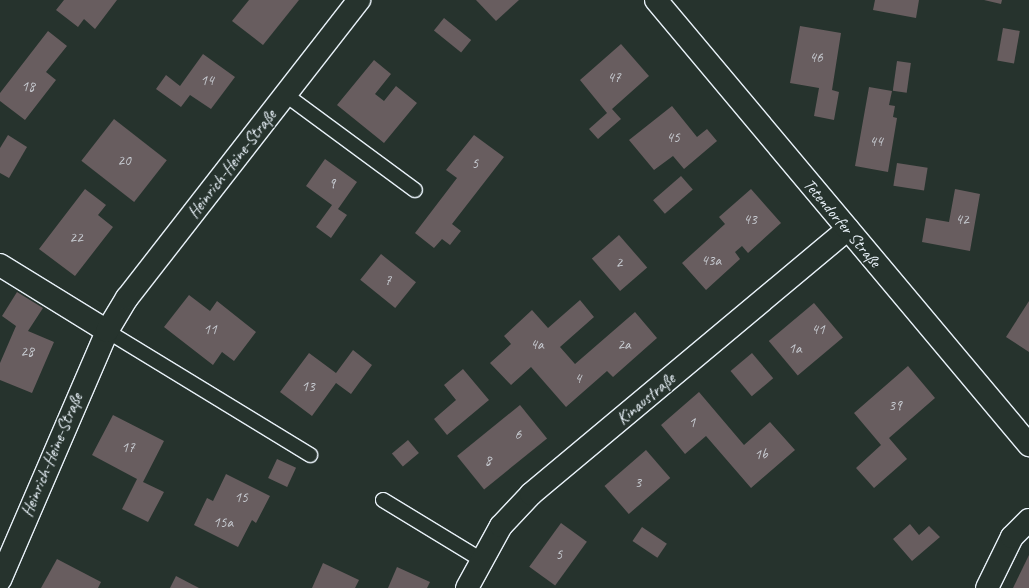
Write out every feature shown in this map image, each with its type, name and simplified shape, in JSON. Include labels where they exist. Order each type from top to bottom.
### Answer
[{"type":"street","name":"Heinrich-Heine-Straße","points":[[0,580],[107,331],[127,298],[359,0]]},
{"type":"street","name":"Tetendorfer Straße","points":[[656,0],[1029,445]]},
{"type":"street","name":"Kinaustraße","points":[[467,588],[480,559],[501,526],[531,494],[848,229]]},
{"type":"street","points":[[0,265],[107,331]]},
{"type":"street","points":[[986,588],[1012,537],[1029,520]]},
{"type":"lane","points":[[286,95],[415,190]]},
{"type":"lane","points":[[107,331],[310,455]]},
{"type":"lane","points":[[383,500],[480,559]]},
{"type":"building","points":[[64,0],[117,0],[95,29],[84,19],[78,27],[56,10]]},
{"type":"building","points":[[249,0],[299,0],[263,45],[232,21]]},
{"type":"building","points":[[476,0],[519,0],[496,21]]},
{"type":"building","points":[[875,0],[919,0],[916,18],[873,10]]},
{"type":"building","points":[[984,0],[1002,0],[1001,4]]},
{"type":"building","points":[[444,18],[471,40],[461,52],[434,30]]},
{"type":"building","points":[[800,26],[841,33],[832,90],[839,92],[834,120],[814,116],[819,88],[790,83]]},
{"type":"building","points":[[1003,28],[1020,31],[1014,63],[997,60]]},
{"type":"building","points":[[48,31],[67,46],[46,72],[56,80],[25,120],[0,101],[0,93]]},
{"type":"building","points":[[621,44],[649,76],[612,109],[621,119],[598,139],[589,129],[607,113],[580,80]]},
{"type":"building","points":[[203,54],[235,77],[211,109],[190,95],[181,107],[156,89],[166,75],[180,86]]},
{"type":"building","points":[[374,60],[391,74],[375,94],[384,101],[396,86],[417,103],[384,143],[337,105]]},
{"type":"building","points":[[897,61],[911,63],[907,93],[893,91]]},
{"type":"building","points":[[869,87],[892,91],[889,105],[895,106],[893,117],[897,118],[888,172],[855,166]]},
{"type":"building","points":[[672,106],[697,137],[707,129],[717,141],[684,169],[673,156],[654,170],[629,140]]},
{"type":"building","points":[[114,119],[167,160],[134,202],[81,161]]},
{"type":"building","points":[[8,135],[27,147],[9,178],[0,173],[0,148]]},
{"type":"building","points":[[474,135],[504,157],[452,224],[461,231],[450,245],[442,239],[434,248],[415,233],[457,178],[446,170]]},
{"type":"building","points":[[325,159],[357,182],[338,209],[347,215],[331,238],[316,227],[332,205],[306,186]]},
{"type":"building","points":[[897,163],[928,168],[924,191],[893,186]]},
{"type":"building","points":[[681,176],[693,190],[665,214],[653,200]]},
{"type":"building","points":[[85,189],[106,205],[98,215],[113,227],[75,276],[39,249]]},
{"type":"building","points":[[751,189],[781,223],[748,253],[742,246],[735,252],[740,259],[706,290],[682,263],[725,224],[719,217]]},
{"type":"building","points":[[955,189],[980,194],[970,251],[922,242],[926,218],[949,222]]},
{"type":"building","points":[[619,235],[647,267],[620,291],[592,259]]},
{"type":"building","points":[[381,254],[416,282],[395,308],[360,280]]},
{"type":"building","points":[[17,292],[43,308],[28,331],[54,342],[32,393],[0,380],[0,363],[16,326],[2,316]]},
{"type":"building","points":[[189,295],[210,311],[217,301],[256,332],[234,361],[222,352],[213,365],[164,327]]},
{"type":"building","points":[[580,300],[594,317],[560,347],[575,364],[635,312],[657,338],[613,377],[607,371],[566,407],[531,367],[511,385],[490,363],[511,344],[504,336],[532,310],[548,328]]},
{"type":"building","points":[[1029,301],[1029,352],[1006,337]]},
{"type":"building","points":[[814,303],[843,337],[798,375],[769,341]]},
{"type":"building","points":[[353,350],[372,365],[351,394],[336,383],[312,416],[280,392],[309,353],[336,373]]},
{"type":"building","points":[[752,353],[773,378],[752,396],[731,371]]},
{"type":"building","points":[[908,366],[935,398],[889,438],[907,459],[874,488],[856,468],[881,445],[854,413]]},
{"type":"building","points":[[463,369],[489,400],[447,435],[434,419],[456,400],[444,385]]},
{"type":"building","points":[[699,392],[744,445],[770,422],[795,450],[751,488],[706,436],[685,454],[661,425]]},
{"type":"building","points":[[520,405],[547,438],[484,489],[457,456]]},
{"type":"building","points":[[113,415],[164,441],[143,482],[164,492],[148,522],[122,509],[137,479],[92,455]]},
{"type":"building","points":[[408,440],[419,453],[403,467],[392,453]]},
{"type":"building","points":[[646,450],[670,478],[629,514],[604,486]]},
{"type":"building","points":[[277,459],[296,468],[287,487],[268,478]]},
{"type":"building","points":[[226,474],[270,496],[256,523],[252,520],[238,547],[194,525],[207,498],[213,501]]},
{"type":"building","points":[[561,523],[587,542],[555,585],[529,567]]},
{"type":"building","points":[[910,524],[919,535],[929,526],[940,537],[912,561],[893,539]]},
{"type":"building","points":[[642,527],[667,544],[657,558],[632,541]]},
{"type":"building","points":[[1029,555],[1029,588],[1013,588]]},
{"type":"building","points":[[57,559],[101,582],[98,588],[41,588]]},
{"type":"building","points":[[323,563],[359,580],[355,588],[312,588]]},
{"type":"building","points":[[397,567],[430,582],[427,588],[388,588]]},
{"type":"building","points":[[176,576],[199,588],[170,588]]}]
